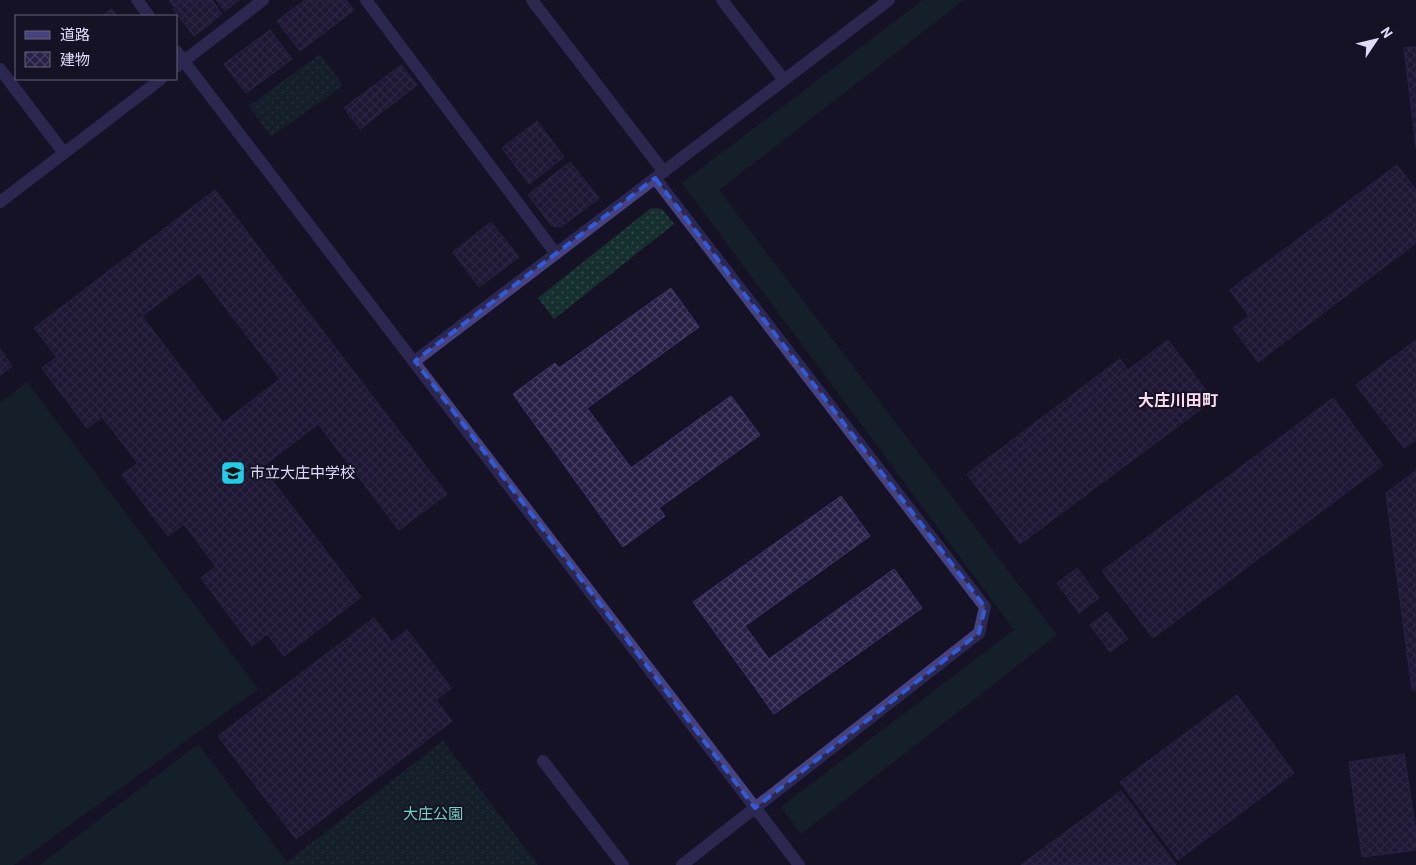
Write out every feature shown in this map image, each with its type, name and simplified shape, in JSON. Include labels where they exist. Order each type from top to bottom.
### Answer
[{"type":"street","points":[[137,0],[148,15]]},
{"type":"street","points":[[263,0],[179,60],[414,361],[799,865]]},
{"type":"street","points":[[366,0],[556,254]]},
{"type":"street","points":[[532,0],[659,175],[984,608],[979,633],[682,865]]},
{"type":"street","points":[[722,0],[784,80]]},
{"type":"street","points":[[414,361],[889,0]]},
{"type":"street","points":[[0,69],[64,153]]},
{"type":"street","points":[[0,202],[160,80]]},
{"type":"street","points":[[543,761],[623,865]]},
{"type":"highlighted area","points":[[655,178],[985,607],[979,633],[755,808],[415,361]]},
{"type":"green space","points":[[923,0],[964,0],[719,190],[1057,635],[801,834],[781,807],[1014,630],[682,183]]},
{"type":"green space","points":[[320,54],[343,85],[271,137],[249,106]]},
{"type":"green space","points":[[651,208],[662,209],[674,224],[554,319],[538,298]]},
{"type":"green space","points":[[27,382],[258,689],[14,865],[0,865],[0,403]]},
{"type":"green space","name":"大庄公園","points":[[443,741],[538,865],[283,865]]},
{"type":"green space","points":[[198,744],[287,862],[283,865],[40,865]]},
{"type":"building","points":[[169,0],[183,0],[174,7]]},
{"type":"building","points":[[185,0],[212,0],[222,14],[194,36],[173,9]]},
{"type":"building","points":[[216,0],[239,0],[225,11]]},
{"type":"building","points":[[305,0],[346,0],[354,10],[300,51],[277,21]]},
{"type":"building","points":[[112,9],[116,15],[103,15]]},
{"type":"building","points":[[270,30],[292,59],[246,93],[224,64]]},
{"type":"building","points":[[1416,47],[1416,147],[1404,48]]},
{"type":"building","points":[[401,65],[417,85],[360,129],[344,108]]},
{"type":"building","points":[[537,121],[564,157],[529,184],[502,148]]},
{"type":"building","points":[[570,162],[599,198],[561,227],[552,226],[528,195]]},
{"type":"building","points":[[1397,165],[1416,190],[1416,243],[1258,362],[1233,328],[1249,316],[1230,290]]},
{"type":"building","points":[[215,190],[447,494],[399,530],[318,424],[262,467],[361,597],[284,656],[267,634],[252,646],[201,578],[216,567],[184,524],[168,536],[122,475],[138,463],[102,417],[87,428],[42,368],[57,357],[34,328]],"holes":[[[199,273],[280,379],[223,423],[142,316]]]},
{"type":"building","points":[[491,222],[519,257],[479,287],[453,252]]},
{"type":"building","points":[[671,288],[699,327],[587,408],[631,468],[731,396],[760,435],[659,508],[665,516],[623,547],[513,394],[555,363],[559,368]]},
{"type":"building","points":[[1168,340],[1213,400],[1020,544],[975,485]]},
{"type":"building","points":[[1416,340],[1416,440],[1404,448],[1356,385]]},
{"type":"building","points":[[0,349],[12,366],[0,375]]},
{"type":"building","points":[[1120,359],[1128,370],[975,485],[967,474]]},
{"type":"building","points":[[1333,398],[1383,465],[1153,638],[1102,571]]},
{"type":"building","points":[[1416,471],[1416,690],[1412,690],[1386,493]]},
{"type":"building","points":[[841,496],[870,536],[745,626],[769,659],[894,569],[922,608],[774,714],[693,602]]},
{"type":"building","points":[[1077,568],[1099,598],[1079,613],[1057,583]]},
{"type":"building","points":[[1107,612],[1128,639],[1110,652],[1090,625]]},
{"type":"building","points":[[374,618],[392,642],[407,630],[451,688],[436,700],[452,721],[296,839],[218,736]]},
{"type":"building","points":[[1237,695],[1294,773],[1178,860],[1120,782]]},
{"type":"building","points":[[1404,754],[1416,832],[1416,850],[1362,857],[1349,762]]},
{"type":"building","points":[[1121,791],[1176,865],[1021,865]]},
{"type":"place","name":"市立大庄中学校","points":[[233,473]]},
{"type":"district","name":"大庄川田町","points":[[1178,400]]}]
